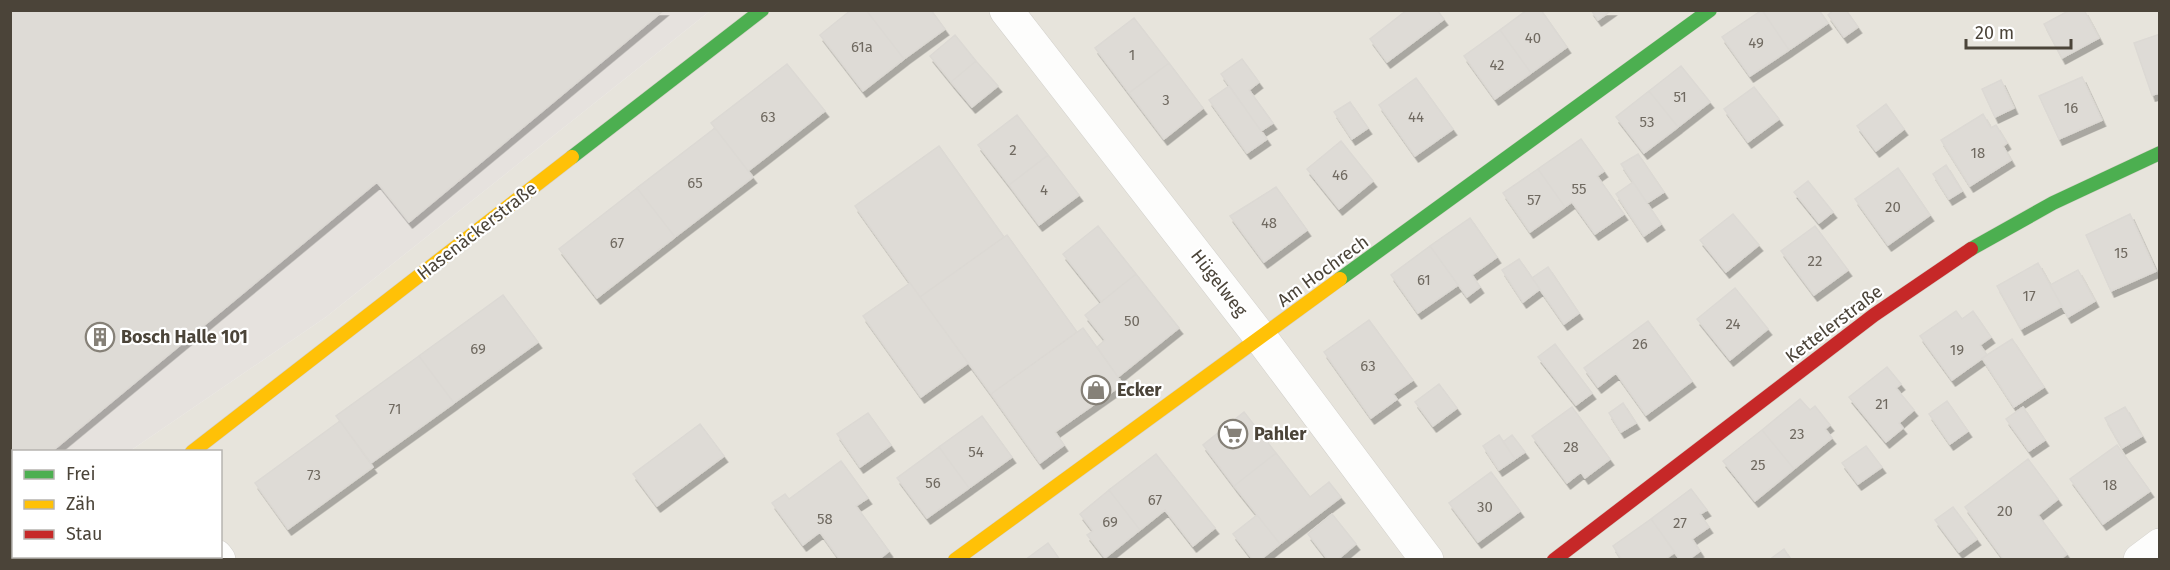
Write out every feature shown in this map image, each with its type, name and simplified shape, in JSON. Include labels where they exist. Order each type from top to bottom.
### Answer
[{"type":"street","name":"Hasenäckerstraße","points":[[195,450],[762,10]]},
{"type":"street","name":"Hügelweg","points":[[1006,10],[1261,338],[1428,560]]},
{"type":"street","name":"Am Hochrech","points":[[955,560],[1710,10]]},
{"type":"street","name":"Kettelerstraße","points":[[1554,560],[1874,315],[1958,256],[2053,203],[2160,153]]},
{"type":"street","points":[[2140,560],[2160,545]]},
{"type":"shaded area","name":"Bosch Halle 101","points":[[11,11],[710,11],[326,317],[131,450],[12,450],[11,534]]},
{"type":"shaded area","points":[[710,11],[2159,11],[2159,559],[11,560],[10,534],[12,533],[12,558],[222,558],[222,450],[131,450],[326,317]]},
{"type":"building","name":"Bosch Halle 101","points":[[10,10],[664,10],[409,222],[377,182],[53,450],[12,450],[11,485]]},
{"type":"building","points":[[851,10],[866,10],[904,59],[863,91],[820,35]]},
{"type":"building","points":[[866,10],[931,10],[945,29],[904,59]]},
{"type":"building","points":[[1407,10],[1437,10],[1444,19],[1387,62],[1370,39]]},
{"type":"building","points":[[1527,10],[1541,10],[1567,47],[1531,73],[1500,30]]},
{"type":"building","points":[[1591,10],[1612,10],[1598,20]]},
{"type":"building","points":[[1762,10],[1789,50],[1750,76],[1722,37]]},
{"type":"building","points":[[1762,10],[1819,10],[1828,23],[1789,50]]},
{"type":"building","points":[[1834,10],[1846,10],[1858,27],[1844,37],[1828,15]]},
{"type":"building","points":[[2070,10],[2084,10],[2099,38],[2062,58],[2044,24]]},
{"type":"building","points":[[1134,18],[1169,63],[1129,93],[1095,48]]},
{"type":"building","points":[[1500,30],[1531,73],[1495,99],[1464,56]]},
{"type":"building","points":[[2160,34],[2160,93],[2152,95],[2134,43]]},
{"type":"building","points":[[955,35],[976,61],[951,82],[930,56]]},
{"type":"building","points":[[1242,59],[1259,82],[1249,90],[1273,123],[1261,131],[1221,74]]},
{"type":"building","points":[[976,61],[998,86],[972,107],[951,82]]},
{"type":"building","points":[[1169,63],[1203,108],[1164,139],[1129,93]]},
{"type":"building","points":[[787,64],[825,111],[748,171],[711,123]]},
{"type":"building","points":[[1681,66],[1710,102],[1678,127],[1649,91]]},
{"type":"building","points":[[2082,77],[2102,120],[2059,139],[2039,96]]},
{"type":"building","points":[[1416,78],[1453,129],[1415,156],[1379,105]]},
{"type":"building","points":[[2001,80],[2014,108],[1995,117],[1982,89]]},
{"type":"building","points":[[1229,86],[1267,139],[1247,153],[1209,100]]},
{"type":"building","points":[[1754,87],[1779,119],[1748,142],[1724,109]]},
{"type":"building","points":[[1649,91],[1678,127],[1644,153],[1616,117]]},
{"type":"building","points":[[1350,102],[1368,128],[1352,139],[1334,112]]},
{"type":"building","points":[[1886,104],[1904,129],[1876,151],[1857,126]]},
{"type":"building","points":[[1983,114],[1991,128],[1996,125],[2007,143],[2003,146],[2011,160],[1970,186],[1941,140]]},
{"type":"building","points":[[1017,115],[1048,155],[1009,185],[978,145]]},
{"type":"building","points":[[715,128],[753,177],[675,237],[637,188]]},
{"type":"building","points":[[1581,139],[1604,171],[1597,176],[1624,214],[1595,234],[1572,202],[1565,207],[1538,169]]},
{"type":"building","points":[[1341,141],[1373,181],[1339,209],[1307,169]]},
{"type":"building","points":[[939,146],[1004,237],[920,297],[855,206]]},
{"type":"building","points":[[1638,154],[1664,192],[1647,203],[1621,164]]},
{"type":"building","points":[[1048,155],[1079,195],[1039,225],[1009,185]]},
{"type":"building","points":[[1946,165],[1962,191],[1949,199],[1933,174]]},
{"type":"building","points":[[1898,168],[1930,215],[1888,245],[1855,199]]},
{"type":"building","points":[[1538,169],[1565,207],[1530,232],[1503,193]]},
{"type":"building","points":[[1808,181],[1833,212],[1819,223],[1794,192]]},
{"type":"building","points":[[1633,182],[1661,224],[1644,236],[1616,194]]},
{"type":"building","points":[[1276,187],[1307,230],[1264,262],[1230,216]]},
{"type":"building","points":[[637,188],[675,237],[597,298],[559,249]]},
{"type":"building","points":[[1733,214],[1759,245],[1726,272],[1700,240]]},
{"type":"building","points":[[2130,214],[2156,271],[2111,291],[2086,235]]},
{"type":"building","points":[[1470,218],[1497,257],[1472,275],[1480,287],[1467,297],[1430,246]]},
{"type":"building","points":[[1098,226],[1136,274],[1101,302],[1063,254]]},
{"type":"building","points":[[1815,226],[1848,270],[1814,295],[1781,251]]},
{"type":"building","points":[[1007,235],[1077,332],[991,394],[920,297]]},
{"type":"building","points":[[1430,246],[1458,285],[1418,313],[1391,275]]},
{"type":"building","points":[[1519,259],[1540,289],[1523,302],[1502,270]]},
{"type":"building","points":[[2038,263],[2062,306],[2021,329],[1997,286]]},
{"type":"building","points":[[1548,267],[1579,313],[1564,324],[1532,278]]},
{"type":"building","points":[[2078,270],[2095,301],[2068,317],[2050,285]]},
{"type":"building","points":[[1136,274],[1179,328],[1118,377],[1097,347],[1105,340],[1085,315]]},
{"type":"building","points":[[910,283],[968,363],[921,397],[863,316]]},
{"type":"building","points":[[1735,288],[1768,329],[1730,360],[1697,319]]},
{"type":"building","points":[[503,295],[538,342],[454,403],[419,356]]},
{"type":"building","points":[[1956,311],[1962,319],[1973,311],[1991,337],[1980,345],[1987,355],[1952,380],[1920,336]]},
{"type":"building","points":[[1369,320],[1413,380],[1393,394],[1397,399],[1371,418],[1324,352]]},
{"type":"building","points":[[1648,321],[1692,381],[1646,415],[1616,373],[1598,387],[1584,368]]},
{"type":"building","points":[[1083,328],[1123,384],[1055,432],[1064,445],[1040,463],[991,394]]},
{"type":"building","points":[[2012,339],[2044,387],[2014,407],[1982,358]]},
{"type":"building","points":[[1555,344],[1592,393],[1576,405],[1538,357]]},
{"type":"building","points":[[419,356],[454,403],[371,463],[336,416]]},
{"type":"building","points":[[1887,367],[1901,384],[1896,388],[1914,410],[1899,423],[1903,428],[1886,442],[1849,397]]},
{"type":"building","points":[[1439,384],[1457,408],[1433,426],[1415,402]]},
{"type":"building","points":[[1800,399],[1810,410],[1815,406],[1830,425],[1825,429],[1832,438],[1794,469],[1762,430]]},
{"type":"building","points":[[1947,401],[1968,431],[1950,444],[1929,414]]},
{"type":"building","points":[[1623,403],[1636,423],[1621,432],[1609,413]]},
{"type":"building","points":[[1572,407],[1610,459],[1585,478],[1581,472],[1567,483],[1532,436]]},
{"type":"building","points":[[2023,407],[2045,440],[2029,451],[2006,419]]},
{"type":"building","points":[[2125,407],[2142,436],[2122,448],[2105,418]]},
{"type":"building","points":[[1244,412],[1276,453],[1234,486],[1203,445]]},
{"type":"building","points":[[868,413],[891,445],[860,467],[837,434]]},
{"type":"building","points":[[982,416],[1012,457],[969,488],[939,447]]},
{"type":"building","points":[[340,421],[373,467],[288,529],[255,483]]},
{"type":"building","points":[[700,424],[724,456],[657,506],[633,474]]},
{"type":"building","points":[[1762,430],[1794,469],[1755,501],[1723,461]]},
{"type":"building","points":[[1499,435],[1515,459],[1499,470],[1483,446]]},
{"type":"building","points":[[1512,435],[1525,452],[1515,459],[1503,442]]},
{"type":"building","points":[[2117,445],[2150,491],[2103,524],[2070,479]]},
{"type":"building","points":[[1866,446],[1882,467],[1858,484],[1842,463]]},
{"type":"building","points":[[939,447],[969,488],[927,518],[897,478]]},
{"type":"building","points":[[1276,453],[1310,497],[1329,482],[1341,497],[1280,544],[1234,486]]},
{"type":"building","points":[[1156,454],[1215,528],[1193,546],[1165,510],[1140,530],[1109,490]]},
{"type":"building","points":[[2028,459],[2058,499],[2038,515],[2067,554],[2059,560],[2004,560],[1965,507]]},
{"type":"building","points":[[841,461],[868,498],[856,506],[889,551],[878,560],[840,560],[820,532],[803,545],[772,503],[785,494],[789,499]]},
{"type":"building","points":[[1491,472],[1520,511],[1478,542],[1449,503]]},
{"type":"building","points":[[1691,489],[1707,510],[1700,514],[1709,527],[1692,539],[1700,551],[1688,560],[1680,560],[1651,519]]},
{"type":"building","points":[[1109,490],[1140,530],[1105,558],[1087,535],[1093,531],[1080,514]]},
{"type":"building","points":[[1953,507],[1977,539],[1959,552],[1935,520]]},
{"type":"building","points":[[1332,514],[1356,544],[1337,560],[1328,560],[1308,534]]},
{"type":"building","points":[[1257,515],[1280,544],[1260,560],[1253,560],[1233,534]]},
{"type":"building","points":[[1651,519],[1675,552],[1664,560],[1622,560],[1613,546]]},
{"type":"building","points":[[1048,543],[1060,560],[1025,560]]},
{"type":"building","points":[[1784,549],[1791,560],[1769,560]]},
{"type":"traffic: fast","points":[[572,157],[762,10]]},
{"type":"traffic: fast","points":[[1340,279],[1710,10]]},
{"type":"traffic: fast","points":[[1971,249],[2053,203],[2160,153]]},
{"type":"traffic: slow","points":[[195,450],[572,157]]},
{"type":"traffic: slow","points":[[955,560],[1340,279]]},
{"type":"traffic: jam","points":[[1554,560],[1874,315],[1971,249]]},
{"type":"place","name":"Bosch Halle 101","points":[[100,337]]},
{"type":"place","name":"Ecker","points":[[1096,390]]},
{"type":"place","name":"Pahler","points":[[1233,434]]}]
